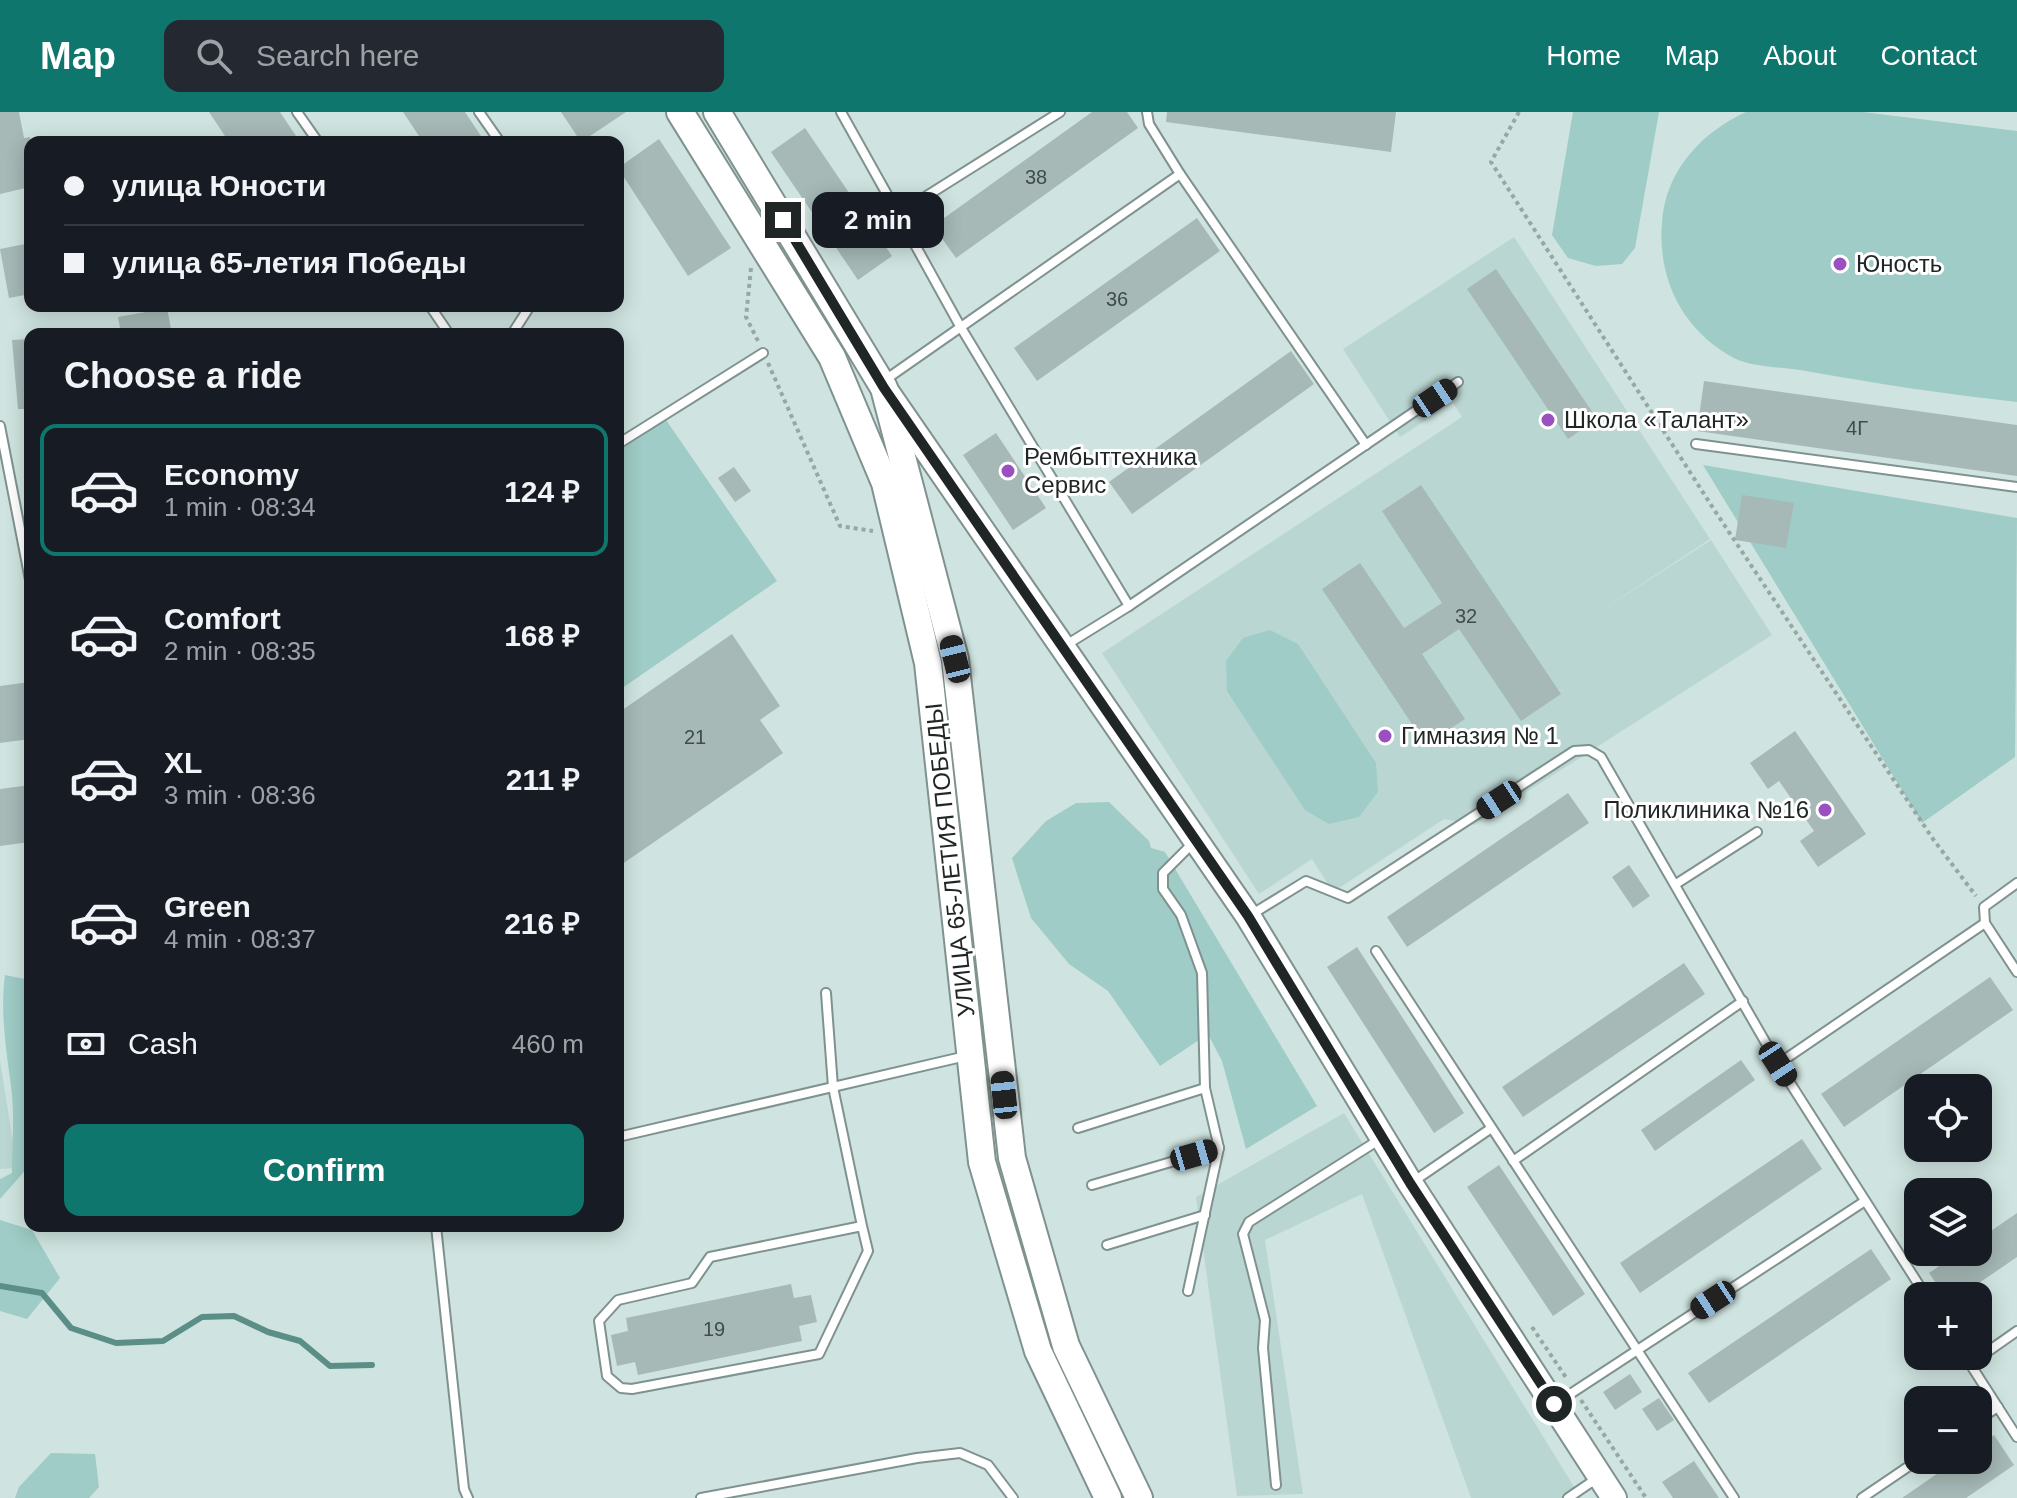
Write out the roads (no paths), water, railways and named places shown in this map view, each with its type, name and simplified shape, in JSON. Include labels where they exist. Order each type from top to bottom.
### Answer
[{"type":"main road","name":"УЛИЦА 65-ЛЕТИЯ ПОБЕДЫ","points":[[680,112],[832,357],[885,483],[928,663],[982,1162],[1038,1351],[1108,1498]]},
{"type":"main road","name":"УЛИЦА 65-ЛЕТИЯ ПОБЕДЫ","points":[[717,112],[882,385],[955,659],[1012,1158],[1066,1346],[1139,1498]]},
{"type":"street","points":[[882,385],[1248,916],[1410,1183],[1614,1498]]},
{"type":"lane","points":[[297,112],[314,136]]},
{"type":"lane","points":[[479,112],[496,136]]},
{"type":"lane","points":[[841,112],[960,326],[1129,606]]},
{"type":"lane","points":[[898,214],[1060,112]]},
{"type":"lane","points":[[1147,112],[1149,124],[1180,174],[1366,445]]},
{"type":"lane","points":[[882,385],[960,326],[1180,174]]},
{"type":"lane","points":[[624,440],[763,353]]},
{"type":"lane","points":[[1062,648],[1129,606],[1458,382]]},
{"type":"lane","points":[[0,426],[24,549]]},
{"type":"lane","points":[[1696,444],[2017,487]]},
{"type":"lane","points":[[1248,916],[1306,881],[1348,898],[1574,751],[1581,749],[1601,757],[1778,1064],[1917,1282]]},
{"type":"lane","points":[[1676,884],[1757,832]]},
{"type":"lane","points":[[1188,1291],[1219,1148],[1205,1088],[1202,973],[1181,915],[1163,889],[1163,873],[1196,840]]},
{"type":"lane","points":[[2017,883],[1984,907],[1985,923],[2017,972]]},
{"type":"lane","points":[[1778,1064],[1985,923]]},
{"type":"lane","points":[[1376,951],[1734,1498]]},
{"type":"lane","points":[[826,993],[833,1087],[868,1251],[819,1354],[632,1389],[621,1388],[607,1376],[599,1321],[618,1300],[692,1283],[710,1257],[862,1226]]},
{"type":"lane","points":[[1513,1161],[1743,1001]]},
{"type":"lane","points":[[624,1136],[971,1054]]},
{"type":"lane","points":[[1078,1128],[1205,1088]]},
{"type":"lane","points":[[1410,1183],[1490,1129]]},
{"type":"lane","points":[[1276,1485],[1263,1348],[1265,1320],[1243,1234],[1249,1222],[1382,1138]]},
{"type":"lane","points":[[1092,1185],[1219,1148]]},
{"type":"lane","points":[[1554,1404],[1865,1201]]},
{"type":"lane","points":[[1107,1245],[1205,1215]]},
{"type":"lane","points":[[437,1232],[464,1489],[468,1498]]},
{"type":"lane","points":[[1992,1346],[2017,1331]]},
{"type":"lane","points":[[1974,1370],[2017,1437]]},
{"type":"lane","points":[[1992,1411],[1998,1407]]},
{"type":"lane","points":[[701,1498],[960,1453],[988,1465],[1013,1498]]},
{"type":"lane","points":[[1862,1498],[1904,1470]]},
{"type":"lane","points":[[1568,1498],[1600,1477]]},
{"type":"waterway","points":[[0,1286],[42,1293],[71,1328],[116,1343],[163,1341],[202,1317],[234,1316],[268,1332],[300,1341],[330,1366],[372,1365]]},
{"type":"place","name":"Юность","points":[[1840,264]]},
{"type":"place","name":"Школа «Талант»","points":[[1548,420]]},
{"type":"place","name":"Рембыттехника Сервис","points":[[1008,471]]},
{"type":"place","name":"Гимназия № 1","points":[[1385,736]]},
{"type":"place","name":"Поликлиника №16","points":[[1825,810]]}]
